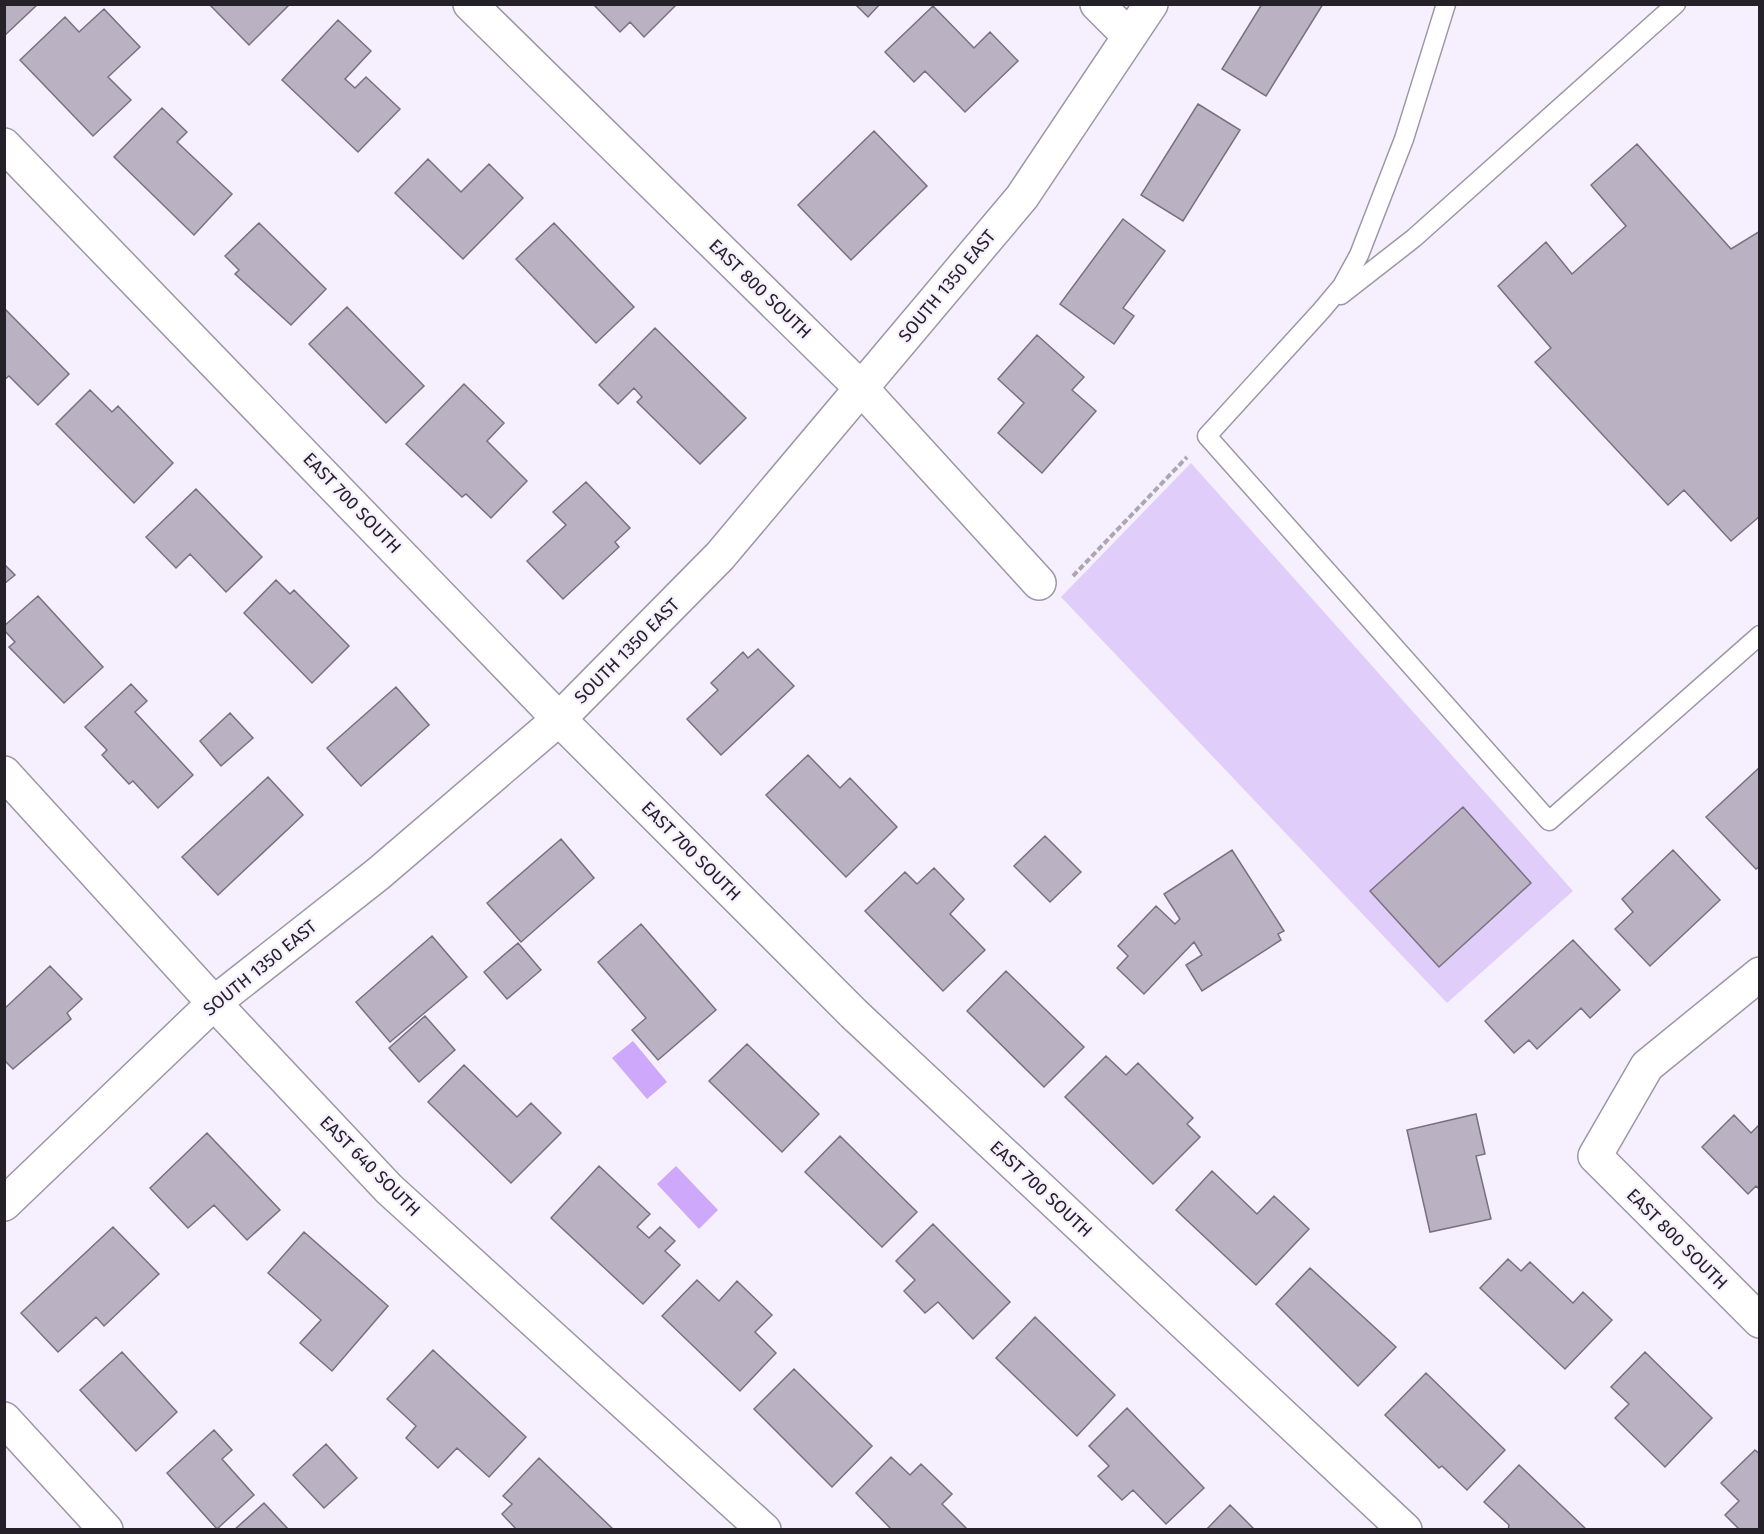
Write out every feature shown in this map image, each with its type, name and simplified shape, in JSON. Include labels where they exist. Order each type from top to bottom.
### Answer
[{"type":"street","name":"EAST 800 SOUTH","points":[[470,4],[1055,581]]},
{"type":"street","points":[[1097,4],[1130,36]]},
{"type":"street","name":"SOUTH 1350 EAST","points":[[4,1204],[214,1003],[378,874],[560,718],[720,556],[1022,197],[1150,4]]},
{"type":"street","name":"EAST 700 SOUTH","points":[[4,145],[560,718],[854,1014],[1405,1530]]},
{"type":"street","name":"EAST 640 SOUTH","points":[[4,773],[214,1003],[389,1189],[764,1530]]},
{"type":"street","name":"EAST 800 SOUTH","points":[[1760,974],[1647,1066],[1595,1156],[1760,1321]]},
{"type":"street","points":[[4,1419],[106,1530]]},
{"type":"lane","points":[[1446,4],[1404,140],[1359,255],[1342,286],[1207,436],[1549,820],[1760,634]]},
{"type":"lane","points":[[1321,311],[1414,238],[1676,4]]},
{"type":"path","points":[[1055,581],[1187,457]]},
{"type":"shaded area","points":[[1191,463],[1573,891],[1447,1003],[1061,597]]},
{"type":"shaded area","points":[[633,1041],[667,1082],[647,1099],[612,1058]]},
{"type":"shaded area","points":[[676,1166],[718,1210],[699,1229],[657,1184]]},
{"type":"building","points":[[4,4],[38,4],[4,36]]},
{"type":"building","points":[[209,4],[290,4],[249,45]]},
{"type":"building","points":[[593,4],[677,4],[644,37],[630,22],[620,32]]},
{"type":"building","points":[[855,4],[880,4],[868,17]]},
{"type":"building","points":[[1262,4],[1323,4],[1266,96],[1222,69]]},
{"type":"building","points":[[933,6],[974,48],[990,32],[1018,61],[965,112],[925,71],[914,82],[885,52]]},
{"type":"building","points":[[104,9],[140,47],[108,77],[131,100],[93,136],[20,60],[65,17],[79,32]]},
{"type":"building","points":[[338,20],[371,51],[345,79],[355,88],[366,77],[400,109],[358,152],[282,80]]},
{"type":"building","points":[[1198,104],[1240,130],[1183,221],[1141,195]]},
{"type":"building","points":[[162,108],[187,132],[177,142],[232,194],[194,235],[114,157]]},
{"type":"building","points":[[874,131],[927,186],[851,260],[798,205]]},
{"type":"building","points":[[1637,144],[1731,249],[1760,231],[1760,516],[1731,541],[1684,490],[1668,505],[1535,362],[1551,348],[1498,286],[1546,242],[1572,274],[1626,226],[1591,185]]},
{"type":"building","points":[[428,159],[461,192],[489,164],[523,198],[463,259],[395,193]]},
{"type":"building","points":[[1123,219],[1165,251],[1123,308],[1134,316],[1114,344],[1060,304]]},
{"type":"building","points":[[259,223],[326,289],[291,325],[235,274],[239,270],[225,256]]},
{"type":"building","points":[[554,223],[634,307],[596,343],[516,259]]},
{"type":"building","points":[[347,307],[424,386],[386,423],[309,344]]},
{"type":"building","points":[[4,308],[69,374],[38,405],[9,376],[4,380]]},
{"type":"building","points":[[655,328],[746,418],[700,464],[637,402],[642,397],[634,388],[618,404],[599,385]]},
{"type":"building","points":[[1037,335],[1084,377],[1072,390],[1096,411],[1042,473],[998,433],[1024,403],[998,379]]},
{"type":"building","points":[[464,384],[504,423],[487,441],[527,481],[491,518],[466,494],[462,497],[406,444]]},
{"type":"building","points":[[90,390],[112,412],[118,406],[173,463],[134,503],[56,424]]},
{"type":"building","points":[[586,482],[630,528],[615,542],[619,547],[563,599],[527,561],[566,525],[553,512]]},
{"type":"building","points":[[196,489],[262,557],[226,592],[190,554],[176,568],[146,537]]},
{"type":"building","points":[[4,564],[15,575],[4,584]]},
{"type":"building","points":[[276,580],[290,594],[294,590],[349,646],[312,683],[244,613]]},
{"type":"building","points":[[38,596],[103,667],[64,703],[9,647],[15,642],[4,630],[4,626]]},
{"type":"building","points":[[758,649],[794,686],[721,755],[687,719],[718,690],[711,683],[743,652],[748,658]]},
{"type":"building","points":[[131,684],[147,701],[135,712],[193,775],[158,808],[133,781],[129,784],[102,755],[107,750],[85,727]]},
{"type":"building","points":[[396,687],[429,725],[361,786],[327,748]]},
{"type":"building","points":[[230,713],[253,738],[221,766],[200,741]]},
{"type":"building","points":[[808,755],[840,788],[850,778],[897,827],[846,877],[766,795]]},
{"type":"building","points":[[1760,767],[1760,866],[1756,869],[1706,817]]},
{"type":"building","points":[[268,777],[303,815],[218,895],[182,857]]},
{"type":"building","points":[[1463,807],[1531,883],[1439,967],[1370,891]]},
{"type":"building","points":[[1045,836],[1081,872],[1050,902],[1014,866]]},
{"type":"building","points":[[561,839],[594,878],[521,942],[487,903]]},
{"type":"building","points":[[1232,850],[1284,931],[1278,934],[1281,940],[1202,991],[1186,965],[1202,955],[1194,942],[1144,994],[1117,968],[1128,956],[1118,946],[1156,906],[1175,924],[1180,919],[1164,894]]},
{"type":"building","points":[[1673,850],[1720,900],[1650,966],[1615,929],[1633,912],[1622,899]]},
{"type":"building","points":[[934,868],[964,899],[950,914],[985,950],[943,991],[865,911],[905,872],[917,884]]},
{"type":"building","points":[[641,924],[716,1010],[658,1060],[632,1030],[646,1018],[598,962]]},
{"type":"building","points":[[432,936],[467,977],[390,1042],[356,1002]]},
{"type":"building","points":[[1573,940],[1620,990],[1590,1018],[1581,1008],[1537,1049],[1529,1040],[1514,1053],[1485,1021]]},
{"type":"building","points":[[518,943],[541,970],[507,999],[484,972]]},
{"type":"building","points":[[50,966],[82,999],[67,1013],[71,1019],[13,1069],[4,1060],[4,1009]]},
{"type":"building","points":[[1006,971],[1084,1047],[1044,1087],[967,1011]]},
{"type":"building","points":[[425,1016],[455,1050],[419,1082],[389,1048]]},
{"type":"building","points":[[747,1044],[819,1114],[782,1152],[709,1081]]},
{"type":"building","points":[[1106,1056],[1126,1075],[1138,1063],[1193,1118],[1187,1124],[1200,1137],[1153,1184],[1065,1097]]},
{"type":"building","points":[[464,1065],[517,1117],[531,1103],[561,1133],[511,1183],[428,1102]]},
{"type":"building","points":[[1476,1114],[1485,1154],[1476,1156],[1491,1219],[1430,1232],[1407,1130]]},
{"type":"building","points":[[1734,1115],[1751,1133],[1760,1124],[1760,1190],[1756,1186],[1748,1194],[1702,1147]]},
{"type":"building","points":[[207,1133],[280,1210],[247,1240],[214,1205],[188,1228],[150,1188]]},
{"type":"building","points":[[840,1136],[917,1212],[882,1247],[805,1172]]},
{"type":"building","points":[[599,1166],[650,1214],[637,1227],[649,1238],[660,1227],[675,1241],[665,1251],[680,1265],[643,1304],[551,1218]]},
{"type":"building","points":[[1212,1171],[1257,1214],[1274,1196],[1309,1229],[1256,1285],[1176,1210]]},
{"type":"building","points":[[933,1224],[1010,1302],[973,1339],[938,1302],[925,1313],[904,1291],[915,1280],[896,1261]]},
{"type":"building","points":[[113,1227],[159,1274],[104,1326],[96,1317],[58,1352],[21,1313]]},
{"type":"building","points":[[304,1232],[388,1306],[332,1371],[300,1343],[321,1320],[268,1273]]},
{"type":"building","points":[[1508,1259],[1521,1271],[1530,1262],[1573,1303],[1583,1292],[1612,1320],[1565,1369],[1480,1288]]},
{"type":"building","points":[[1310,1268],[1396,1347],[1358,1386],[1276,1304]]},
{"type":"building","points":[[697,1280],[719,1301],[737,1281],[772,1315],[755,1332],[776,1353],[740,1391],[662,1316]]},
{"type":"building","points":[[1035,1317],[1115,1395],[1077,1436],[996,1358]]},
{"type":"building","points":[[433,1350],[526,1437],[489,1477],[457,1448],[438,1468],[406,1438],[416,1426],[387,1399]]},
{"type":"building","points":[[122,1352],[177,1412],[136,1451],[80,1390]]},
{"type":"building","points":[[1645,1352],[1712,1418],[1665,1467],[1615,1418],[1629,1404],[1611,1387]]},
{"type":"building","points":[[794,1369],[872,1446],[832,1487],[754,1409]]},
{"type":"building","points":[[1426,1373],[1505,1450],[1467,1490],[1442,1466],[1439,1468],[1385,1415]]},
{"type":"building","points":[[1127,1408],[1204,1488],[1166,1524],[1133,1490],[1122,1500],[1098,1476],[1109,1466],[1089,1446]]},
{"type":"building","points":[[214,1430],[232,1450],[222,1459],[254,1495],[217,1529],[167,1473]]},
{"type":"building","points":[[326,1444],[357,1478],[324,1508],[293,1475]]},
{"type":"building","points":[[1755,1450],[1760,1454],[1760,1530],[1740,1530],[1725,1515],[1739,1501],[1721,1483]]},
{"type":"building","points":[[891,1457],[910,1475],[921,1464],[952,1494],[942,1504],[968,1530],[892,1530],[856,1493]]},
{"type":"building","points":[[539,1458],[614,1530],[517,1530],[502,1514],[512,1504],[503,1496]]},
{"type":"building","points":[[1519,1465],[1587,1530],[1508,1530],[1509,1525],[1484,1502]]},
{"type":"building","points":[[264,1503],[289,1530],[234,1530]]},
{"type":"building","points":[[1230,1505],[1255,1530],[1206,1530]]}]
